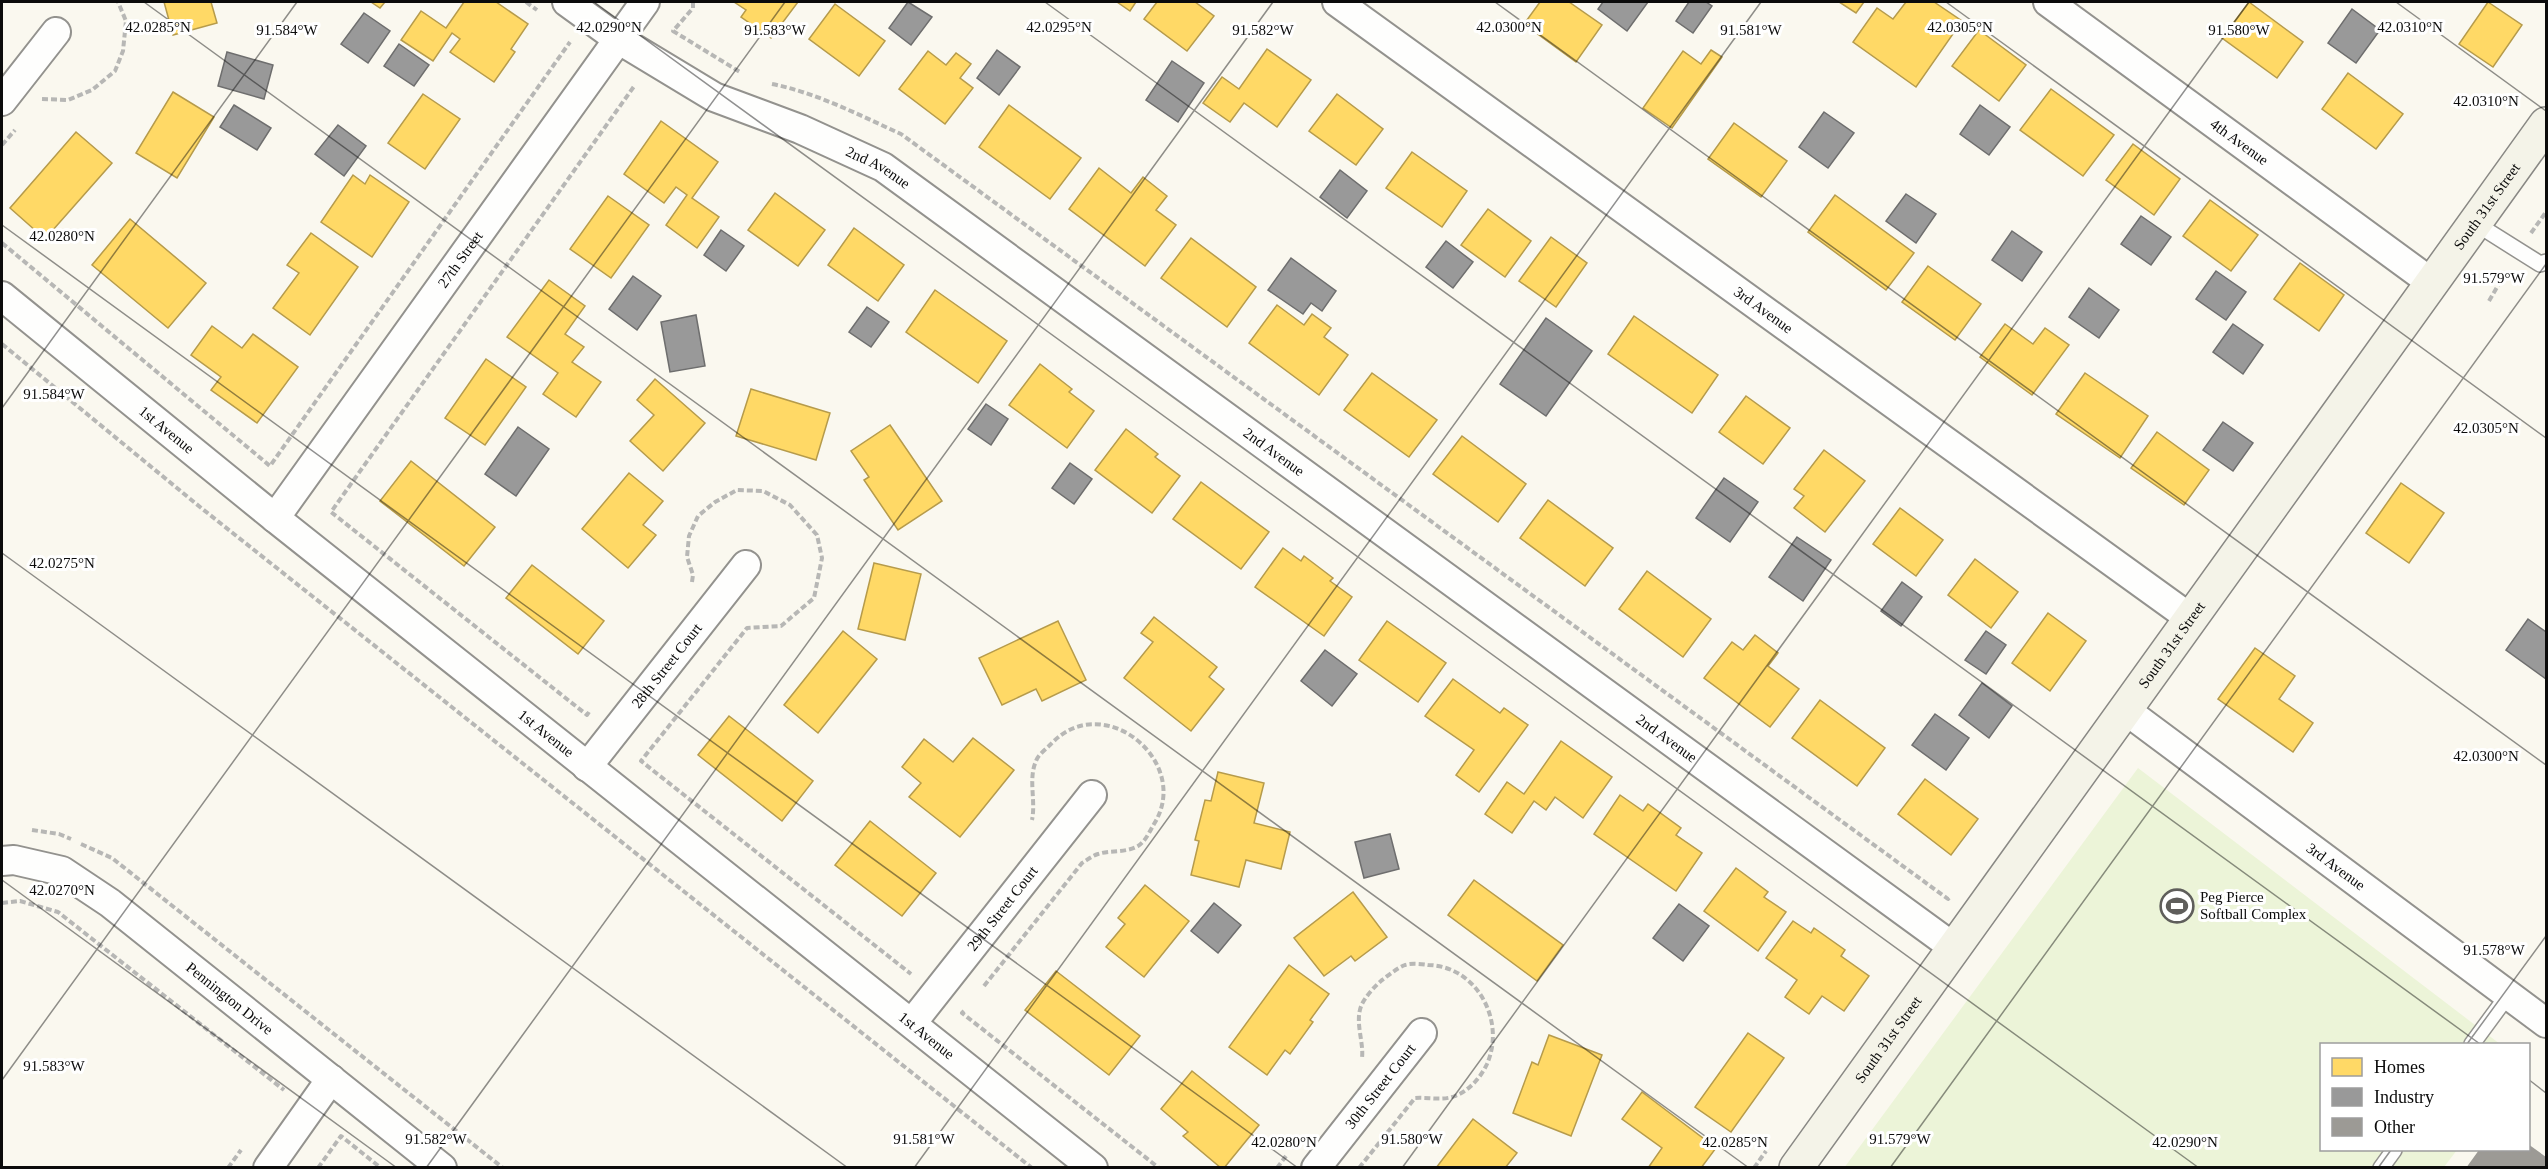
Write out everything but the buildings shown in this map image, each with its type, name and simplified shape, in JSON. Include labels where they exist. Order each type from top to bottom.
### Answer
[{"type":"street","name":"2nd Avenue","points":[[567,2],[618,39],[714,97],[800,129],[883,167],[1953,947]]},
{"type":"street","name":"27th Street","points":[[275,518],[645,2]]},
{"type":"street","name":"3rd Avenue","points":[[1337,2],[2190,618]]},
{"type":"street","name":"4th Avenue","points":[[2048,2],[2432,283]]},
{"type":"street","points":[[2,102],[56,32]]},
{"type":"street","name":"South 31st Street","points":[[1796,1167],[2547,124]]},
{"type":"street","name":"1st Avenue","points":[[2,296],[275,518],[1093,1167]]},
{"type":"street","name":"28th Street Court","points":[[587,767],[746,565]]},
{"type":"street","name":"3rd Avenue","points":[[2124,709],[2547,1023]]},
{"type":"street","name":"29th Street Court","points":[[912,1023],[1092,795]]},
{"type":"street","name":"Pennington Drive","points":[[2,861],[14,860],[62,871],[110,903],[442,1167]]},
{"type":"street","name":"30th Street Court","points":[[1316,1167],[1422,1033]]},
{"type":"street","points":[[268,1167],[332,1079]]},
{"type":"lane","points":[[2475,223],[2529,259],[2540,264],[2547,262]]},
{"type":"lane","points":[[2473,1043],[2508,995]]},
{"type":"lane","points":[[2381,1167],[2393,1151]]},
{"type":"path","points":[[36,106],[42,99],[68,100],[92,90],[115,71],[123,51],[126,21],[118,2]]},
{"type":"path","points":[[693,2],[693,8],[673,32],[742,73]]},
{"type":"path","points":[[2,243],[270,466],[574,36]]},
{"type":"path","points":[[762,81],[794,88],[901,134],[1948,899],[1955,890]]},
{"type":"path","points":[[594,706],[587,715],[332,512],[637,82],[644,87]]},
{"type":"path","points":[[2,145],[22,122]]},
{"type":"path","points":[[2,344],[200,507],[1032,1167]]},
{"type":"path","points":[[690,589],[693,575],[687,557],[689,536],[698,516],[715,502],[737,490],[763,491],[790,505],[817,535],[822,558],[814,598],[781,626],[747,628],[641,761],[911,974],[918,965]]},
{"type":"path","points":[[977,994],[1082,863],[1099,854],[1138,846],[1150,832],[1160,816],[1164,799],[1156,762],[1144,745],[1115,728],[1096,724],[1078,726],[1062,732],[1036,760],[1033,781],[1035,807],[1030,827]]},
{"type":"path","points":[[28,830],[59,834],[112,858],[503,1167]]},
{"type":"path","points":[[2,903],[20,901],[58,912],[285,1089]]},
{"type":"path","points":[[970,1004],[962,1013],[1159,1167]]},
{"type":"path","points":[[318,1167],[341,1136],[381,1167]]},
{"type":"path","points":[[1754,1167],[1768,1149]]},
{"type":"green space","name":"Peg Pierce Softball Complex","points":[[2138,768],[2499,1043],[2320,1043],[2320,1151],[2456,1151],[2444,1167],[1844,1168]]},
{"type":"place","name":"Peg Pierce Softball Complex","points":[[2177,906]]}]
